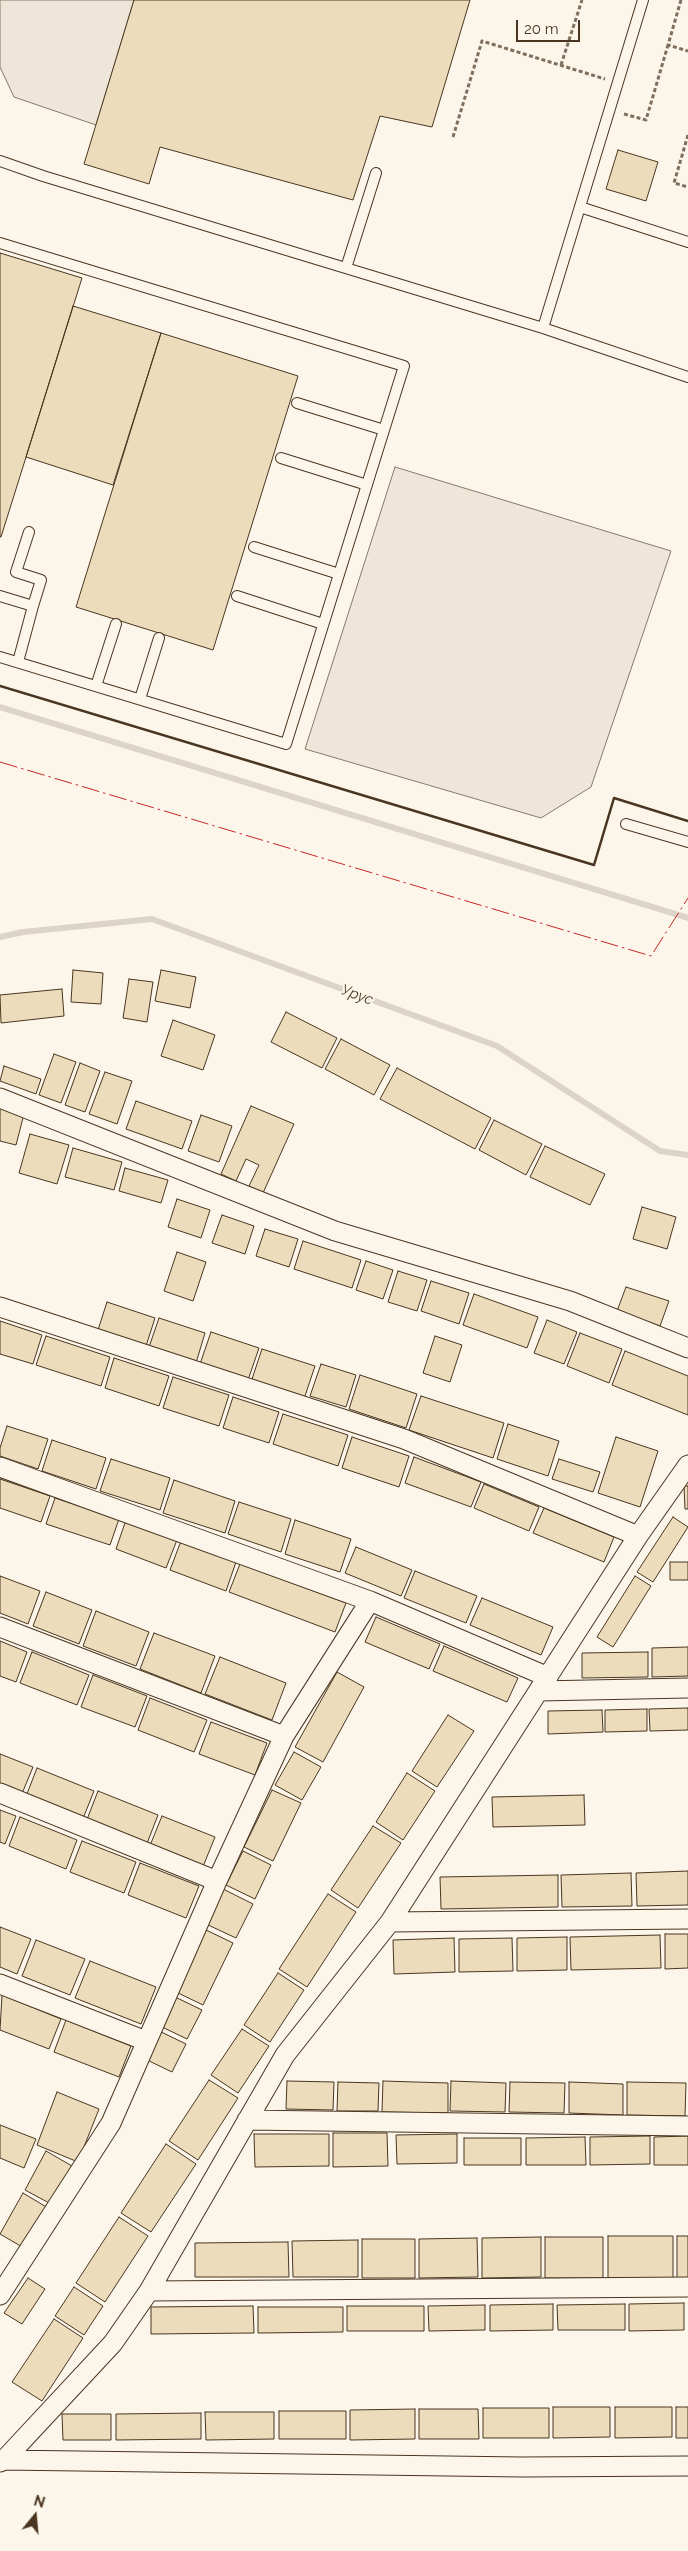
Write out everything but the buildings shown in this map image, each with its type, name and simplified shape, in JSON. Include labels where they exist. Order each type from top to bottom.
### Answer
[{"type":"street","points":[[0,1098],[335,1231],[570,1301],[688,1348]]},
{"type":"street","points":[[0,1307],[404,1438],[638,1536]]},
{"type":"street","points":[[2,2461],[114,2343],[149,2291],[285,2056],[390,1922],[638,1536],[688,1465]]},
{"type":"street","points":[[0,1467],[370,1601],[543,1684],[688,1688]]},
{"type":"street","points":[[0,2295],[111,2123],[217,1880],[284,1736],[370,1601]]},
{"type":"street","points":[[0,1627],[284,1736]]},
{"type":"street","points":[[0,1794],[217,1880]]},
{"type":"street","points":[[390,1922],[688,1920]]},
{"type":"street","points":[[0,1984],[146,2042]]},
{"type":"street","points":[[247,2120],[688,2126]]},
{"type":"street","points":[[149,2291],[688,2287]]},
{"type":"street","points":[[2,2461],[522,2467],[688,2466]]},
{"type":"lane","points":[[543,328],[642,0]]},
{"type":"lane","points":[[0,160],[43,176],[543,328],[688,377]]},
{"type":"lane","points":[[346,268],[376,173]]},
{"type":"lane","points":[[580,207],[688,242]]},
{"type":"lane","points":[[0,243],[404,366],[286,744],[0,657]]},
{"type":"lane","points":[[297,403],[384,430]]},
{"type":"lane","points":[[281,458],[367,485]]},
{"type":"lane","points":[[18,662],[41,580],[16,572],[28,532]]},
{"type":"lane","points":[[254,547],[339,574]]},
{"type":"lane","points":[[0,596],[33,606]]},
{"type":"lane","points":[[237,596],[323,624]]},
{"type":"lane","points":[[96,686],[116,624]]},
{"type":"lane","points":[[140,699],[159,638]]},
{"type":"lane","points":[[626,824],[688,842]]},
{"type":"path","points":[[561,66],[582,0]]},
{"type":"path","points":[[609,110],[646,120],[681,0]]},
{"type":"path","points":[[453,137],[482,41],[618,83]]},
{"type":"path","points":[[668,45],[688,51]]},
{"type":"path","points":[[688,134],[674,183],[688,187]]},
{"type":"shaded area","points":[[0,0],[134,0],[96,125],[14,97],[0,67]]},
{"type":"shaded area","points":[[395,467],[671,551],[591,787],[541,818],[305,749]]},
{"type":"waterway","points":[[0,707],[688,918]]},
{"type":"waterway","name":"Урус","points":[[0,937],[23,932],[152,919],[497,1046],[660,1151],[688,1155]]},
{"type":"wall","points":[[0,686],[594,865],[614,798],[688,821]]},
{"type":"power","points":[[0,762],[651,956],[688,898]]}]
